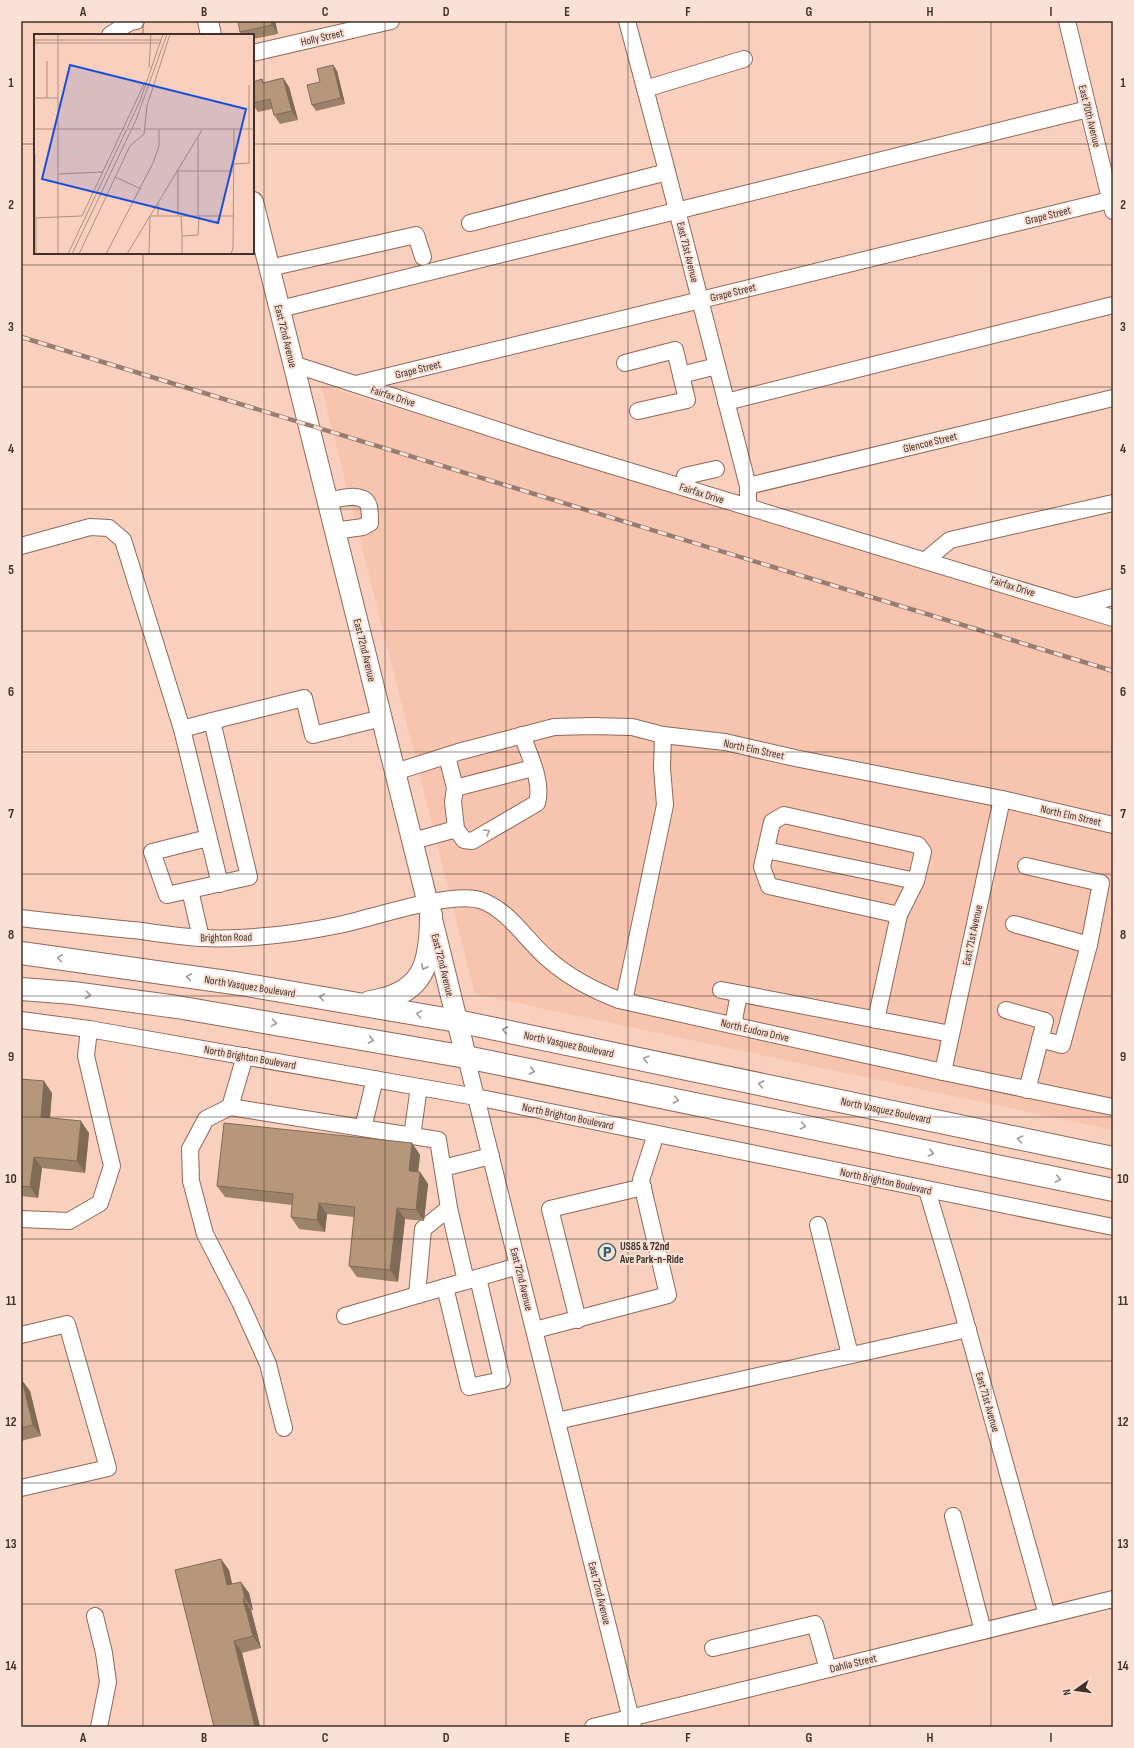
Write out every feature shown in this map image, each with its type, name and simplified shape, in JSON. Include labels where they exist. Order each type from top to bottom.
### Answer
[{"type":"highway","points":[[360,1003],[394,997],[405,992],[414,983],[421,973],[430,951],[429,909]]},
{"type":"highway","name":"North Vasquez Boulevard","points":[[21,953],[234,983],[360,1003],[457,1021],[1113,1158]]},
{"type":"highway","points":[[21,989],[88,995],[177,1007],[466,1057],[1113,1190]]},
{"type":"main road","points":[[208,21],[211,34]]},
{"type":"main road","name":"East 72nd Avenue","points":[[254,206],[466,1057]]},
{"type":"street","points":[[112,34],[130,22],[136,21]]},
{"type":"street","name":"Holly Street","points":[[254,53],[391,21]]},
{"type":"street","name":"East 71st Avenue","points":[[627,21],[678,210],[748,486],[748,507]]},
{"type":"street","name":"East 70th Avenue","points":[[1067,21],[1111,199]]},
{"type":"street","points":[[645,89],[744,59]]},
{"type":"street","points":[[280,309],[1088,108]]},
{"type":"street","points":[[470,223],[667,172]]},
{"type":"street","name":"Grape Street","points":[[356,384],[1111,199]]},
{"type":"street","points":[[269,268],[416,235],[423,257]]},
{"type":"street","points":[[726,402],[1113,305]]},
{"type":"street","points":[[625,363],[675,350],[687,400],[638,411]]},
{"type":"street","name":"Fairfax Drive","points":[[293,364],[538,443],[1078,606],[1113,618]]},
{"type":"street","points":[[681,375],[717,366]]},
{"type":"street","name":"Glencoe Street","points":[[748,486],[1113,398]]},
{"type":"street","points":[[689,489],[685,476],[716,470]]},
{"type":"street","points":[[327,501],[359,496],[364,499],[369,506],[370,523],[363,527],[334,531]]},
{"type":"street","points":[[926,560],[950,540],[1113,503]]},
{"type":"street","points":[[21,546],[90,527],[109,528],[123,540],[182,729],[220,884]]},
{"type":"street","points":[[1078,606],[1113,597]]},
{"type":"street","points":[[182,729],[304,698],[313,735],[382,718]]},
{"type":"street","points":[[208,838],[152,852],[167,895],[250,877],[212,721]]},
{"type":"street","name":"North Elm Street","points":[[395,772],[447,756],[554,727],[632,727],[663,735],[725,742],[795,758],[1002,799],[1113,826]]},
{"type":"street","points":[[447,756],[455,788],[453,802],[456,829],[464,840],[472,841],[537,803],[539,796],[538,785],[522,735]]},
{"type":"street","points":[[624,1001],[665,805],[662,768],[663,735]]},
{"type":"street","points":[[455,788],[533,768]]},
{"type":"street","name":"East 71st Avenue","points":[[943,1072],[1002,799]]},
{"type":"street","points":[[876,1020],[899,915],[916,881],[923,852],[918,845],[784,815],[772,822],[762,867],[769,886],[899,915]]},
{"type":"street","points":[[413,841],[456,829]]},
{"type":"street","points":[[766,850],[916,881]]},
{"type":"street","points":[[1026,866],[1101,882],[1089,945],[1062,1045],[1040,1039]]},
{"type":"street","points":[[190,890],[201,938]]},
{"type":"street","name":"North Eudora Drive","points":[[429,909],[459,898],[482,901],[504,914],[548,959],[572,977],[600,992],[624,1001],[1113,1108]]},
{"type":"street","name":"Brighton Road","points":[[21,918],[201,938],[239,938],[284,934],[429,909]]},
{"type":"street","points":[[1014,924],[1089,945]]},
{"type":"street","points":[[721,990],[951,1034]]},
{"type":"street","points":[[733,1025],[739,994]]},
{"type":"street","points":[[1006,1010],[1044,1021],[1027,1090]]},
{"type":"street","name":"North Brighton Boulevard","points":[[21,1020],[89,1029],[476,1097],[1113,1227]]},
{"type":"street","points":[[21,1219],[69,1221],[100,1202],[112,1166],[86,1056],[89,1029]]},
{"type":"street","points":[[230,1107],[245,1056]]},
{"type":"street","name":"East 72nd Avenue","points":[[466,1057],[632,1722]]},
{"type":"street","points":[[364,1128],[375,1079]]},
{"type":"street","points":[[412,1136],[419,1087]]},
{"type":"street","points":[[284,1428],[268,1364],[240,1302],[205,1234],[191,1181],[190,1149],[206,1119],[230,1107],[438,1140],[449,1208],[502,1380],[469,1387],[445,1287]]},
{"type":"street","points":[[535,1330],[668,1296],[641,1180],[656,1134]]},
{"type":"street","points":[[443,1168],[491,1156]]},
{"type":"street","points":[[578,1320],[550,1209],[643,1187]]},
{"type":"street","name":"East 71st Avenue","points":[[927,1190],[968,1329],[1047,1615]]},
{"type":"street","points":[[417,1295],[423,1229],[449,1208]]},
{"type":"street","points":[[818,1225],[850,1355]]},
{"type":"street","points":[[345,1316],[518,1266]]},
{"type":"street","points":[[21,1335],[67,1324],[108,1468],[21,1488]]},
{"type":"street","points":[[557,1421],[968,1329]]},
{"type":"street","points":[[953,1516],[983,1631]]},
{"type":"street","name":"Dahlia Street","points":[[593,1727],[632,1722],[828,1669],[1113,1599]]},
{"type":"street","points":[[95,1616],[104,1653],[108,1682],[99,1727]]},
{"type":"street","points":[[713,1648],[815,1624],[828,1669]]},
{"type":"shaded area","points":[[321,385],[1113,628],[1113,1130],[475,994]]},
{"type":"building","points":[[238,21],[271,21],[272,25],[240,32]]},
{"type":"building","points":[[333,65],[341,98],[312,105],[307,85],[320,82],[317,69]]},
{"type":"building","points":[[283,78],[292,111],[274,115],[270,99],[254,103],[254,82],[262,79],[263,83]]},
{"type":"building","points":[[21,1079],[44,1081],[41,1117],[81,1121],[77,1161],[34,1157],[30,1187],[21,1186]]},
{"type":"building","points":[[224,1123],[412,1143],[409,1171],[420,1172],[416,1210],[397,1208],[390,1270],[349,1266],[355,1207],[319,1203],[317,1220],[291,1217],[293,1194],[217,1186]]},
{"type":"building","points":[[21,1380],[33,1425],[21,1428]]},
{"type":"building","points":[[221,1559],[227,1585],[241,1582],[245,1598],[243,1599],[253,1636],[234,1641],[255,1727],[214,1727],[175,1570]]},
{"type":"railway","points":[[21,337],[1113,671]]},
{"type":"place","name":"US85 & 72nd Ave Park-n-Ride","points":[[607,1252]]}]
